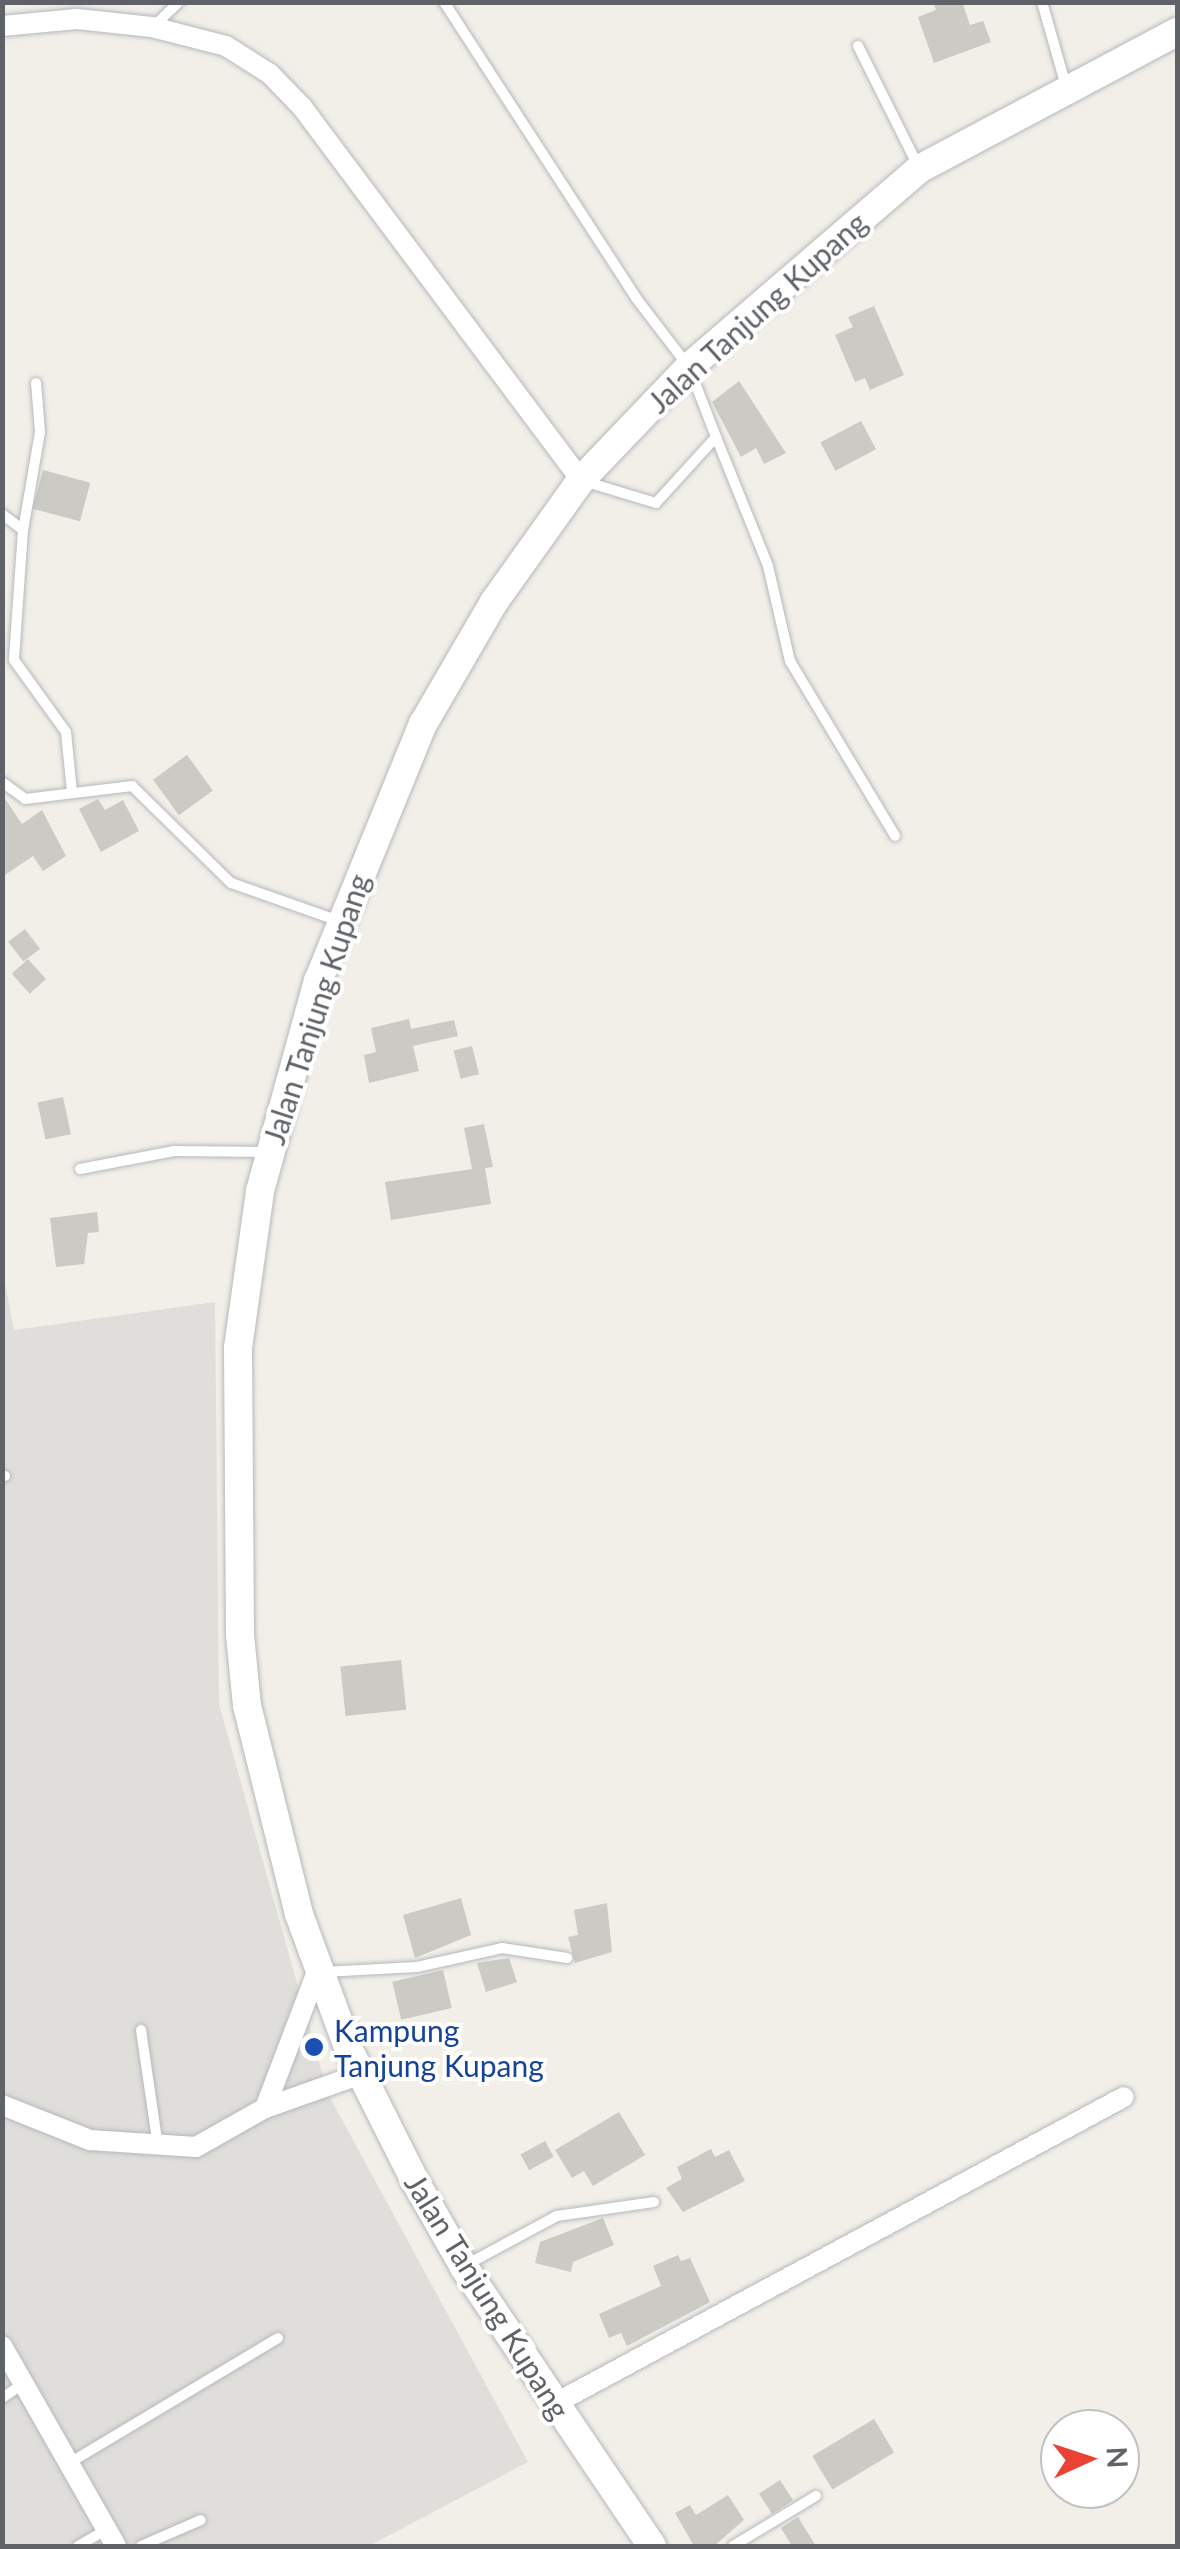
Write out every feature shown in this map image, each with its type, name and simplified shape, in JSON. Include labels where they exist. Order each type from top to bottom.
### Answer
[{"type":"main road","name":"Jalan Tanjung Kupang","points":[[652,2546],[464,2267],[361,2074],[317,1972],[267,1798],[240,1634],[238,1348],[269,1152],[340,922],[424,724],[494,602],[581,480],[689,367],[919,169],[1066,86],[1178,31]]},
{"type":"street","points":[[2,26],[79,11],[226,46],[270,74],[302,107],[581,480]]},
{"type":"street","points":[[266,2108],[317,1972]]},
{"type":"street","points":[[2,2105],[90,2140],[196,2147],[266,2108],[361,2074]]},
{"type":"street","points":[[554,2404],[1124,2097]]},
{"type":"street","points":[[2,2346],[65,2465],[111,2538]]},
{"type":"lane","points":[[152,27],[179,2]]},
{"type":"lane","points":[[444,2],[636,298],[689,367],[768,566],[790,661],[895,836]]},
{"type":"lane","points":[[1042,2],[1066,86]]},
{"type":"lane","points":[[858,46],[919,169]]},
{"type":"lane","points":[[36,383],[40,432],[23,530],[8,662],[66,732],[72,792]]},
{"type":"lane","points":[[581,480],[656,503],[716,437]]},
{"type":"lane","points":[[2,514],[23,530]]},
{"type":"lane","points":[[2,782],[25,798],[132,786],[231,884],[340,922]]},
{"type":"lane","points":[[80,1169],[174,1151],[269,1152]]},
{"type":"lane","points":[[317,1972],[417,1968],[502,1948],[567,1958]]},
{"type":"lane","points":[[141,2030],[158,2147]]},
{"type":"lane","points":[[464,2267],[557,2216],[654,2202]]},
{"type":"lane","points":[[65,2465],[278,2338]]},
{"type":"lane","points":[[2,2398],[21,2385]]},
{"type":"lane","points":[[733,2546],[816,2496]]},
{"type":"lane","points":[[142,2546],[201,2520]]},
{"type":"lane","points":[[78,2546],[111,2538]]},
{"type":"shaded area","points":[[2,1268],[14,1330],[215,1302],[219,1704],[328,2094],[528,2462],[369,2546],[3,2546]]},
{"type":"building","points":[[933,2],[962,2],[970,25],[983,21],[991,42],[934,63],[918,17],[936,10]]},
{"type":"building","points":[[874,306],[904,375],[870,390],[865,378],[855,382],[835,335],[853,327],[848,317]]},
{"type":"building","points":[[739,381],[786,453],[764,464],[756,448],[741,457],[712,402]]},
{"type":"building","points":[[861,421],[876,449],[835,471],[820,443]]},
{"type":"building","points":[[43,470],[90,483],[80,521],[33,509]]},
{"type":"building","points":[[187,755],[213,791],[179,815],[153,780]]},
{"type":"building","points":[[2,794],[22,824],[42,810],[66,856],[43,871],[33,856],[2,877]]},
{"type":"building","points":[[98,799],[105,810],[123,800],[139,831],[101,852],[79,809]]},
{"type":"building","points":[[25,929],[40,949],[23,962],[8,942]]},
{"type":"building","points":[[28,959],[46,979],[30,994],[12,974]]},
{"type":"building","points":[[409,1019],[411,1029],[454,1020],[458,1036],[413,1046],[419,1071],[369,1083],[364,1055],[376,1052],[371,1028]]},
{"type":"building","points":[[472,1046],[479,1074],[461,1079],[454,1051]]},
{"type":"building","points":[[63,1097],[71,1134],[45,1140],[38,1102]]},
{"type":"building","points":[[484,1124],[493,1167],[485,1168],[491,1204],[391,1220],[385,1182],[472,1169],[464,1128]]},
{"type":"building","points":[[97,1212],[99,1232],[88,1233],[84,1264],[56,1267],[50,1218]]},
{"type":"building","points":[[401,1660],[406,1710],[346,1716],[340,1666]]},
{"type":"building","points":[[461,1898],[471,1935],[415,1958],[403,1915]]},
{"type":"building","points":[[607,1903],[612,1952],[575,1963],[568,1937],[578,1935],[574,1910]]},
{"type":"building","points":[[509,1958],[517,1982],[486,1992],[477,1963]]},
{"type":"building","points":[[443,1970],[452,2008],[401,2020],[392,1982]]},
{"type":"building","points":[[619,2112],[645,2155],[593,2186],[584,2171],[572,2178],[555,2150]]},
{"type":"building","points":[[545,2141],[554,2157],[529,2170],[521,2155]]},
{"type":"building","points":[[711,2149],[715,2157],[729,2150],[745,2181],[683,2212],[666,2188],[682,2179],[677,2167]]},
{"type":"building","points":[[603,2218],[614,2245],[573,2262],[571,2272],[535,2263],[540,2242]]},
{"type":"building","points":[[678,2255],[681,2261],[690,2258],[710,2302],[627,2346],[621,2333],[609,2338],[599,2314],[661,2286],[653,2266]]},
{"type":"building","points":[[874,2419],[894,2452],[832,2490],[812,2456]]},
{"type":"building","points":[[780,2480],[793,2500],[772,2514],[759,2494]]},
{"type":"building","points":[[728,2495],[744,2520],[714,2546],[694,2546],[675,2513],[690,2505],[696,2515]]},
{"type":"building","points":[[798,2517],[816,2546],[792,2546],[781,2528]]},
{"type":"place","name":"Kampung Tanjung Kupang","points":[[314,2047]]}]
